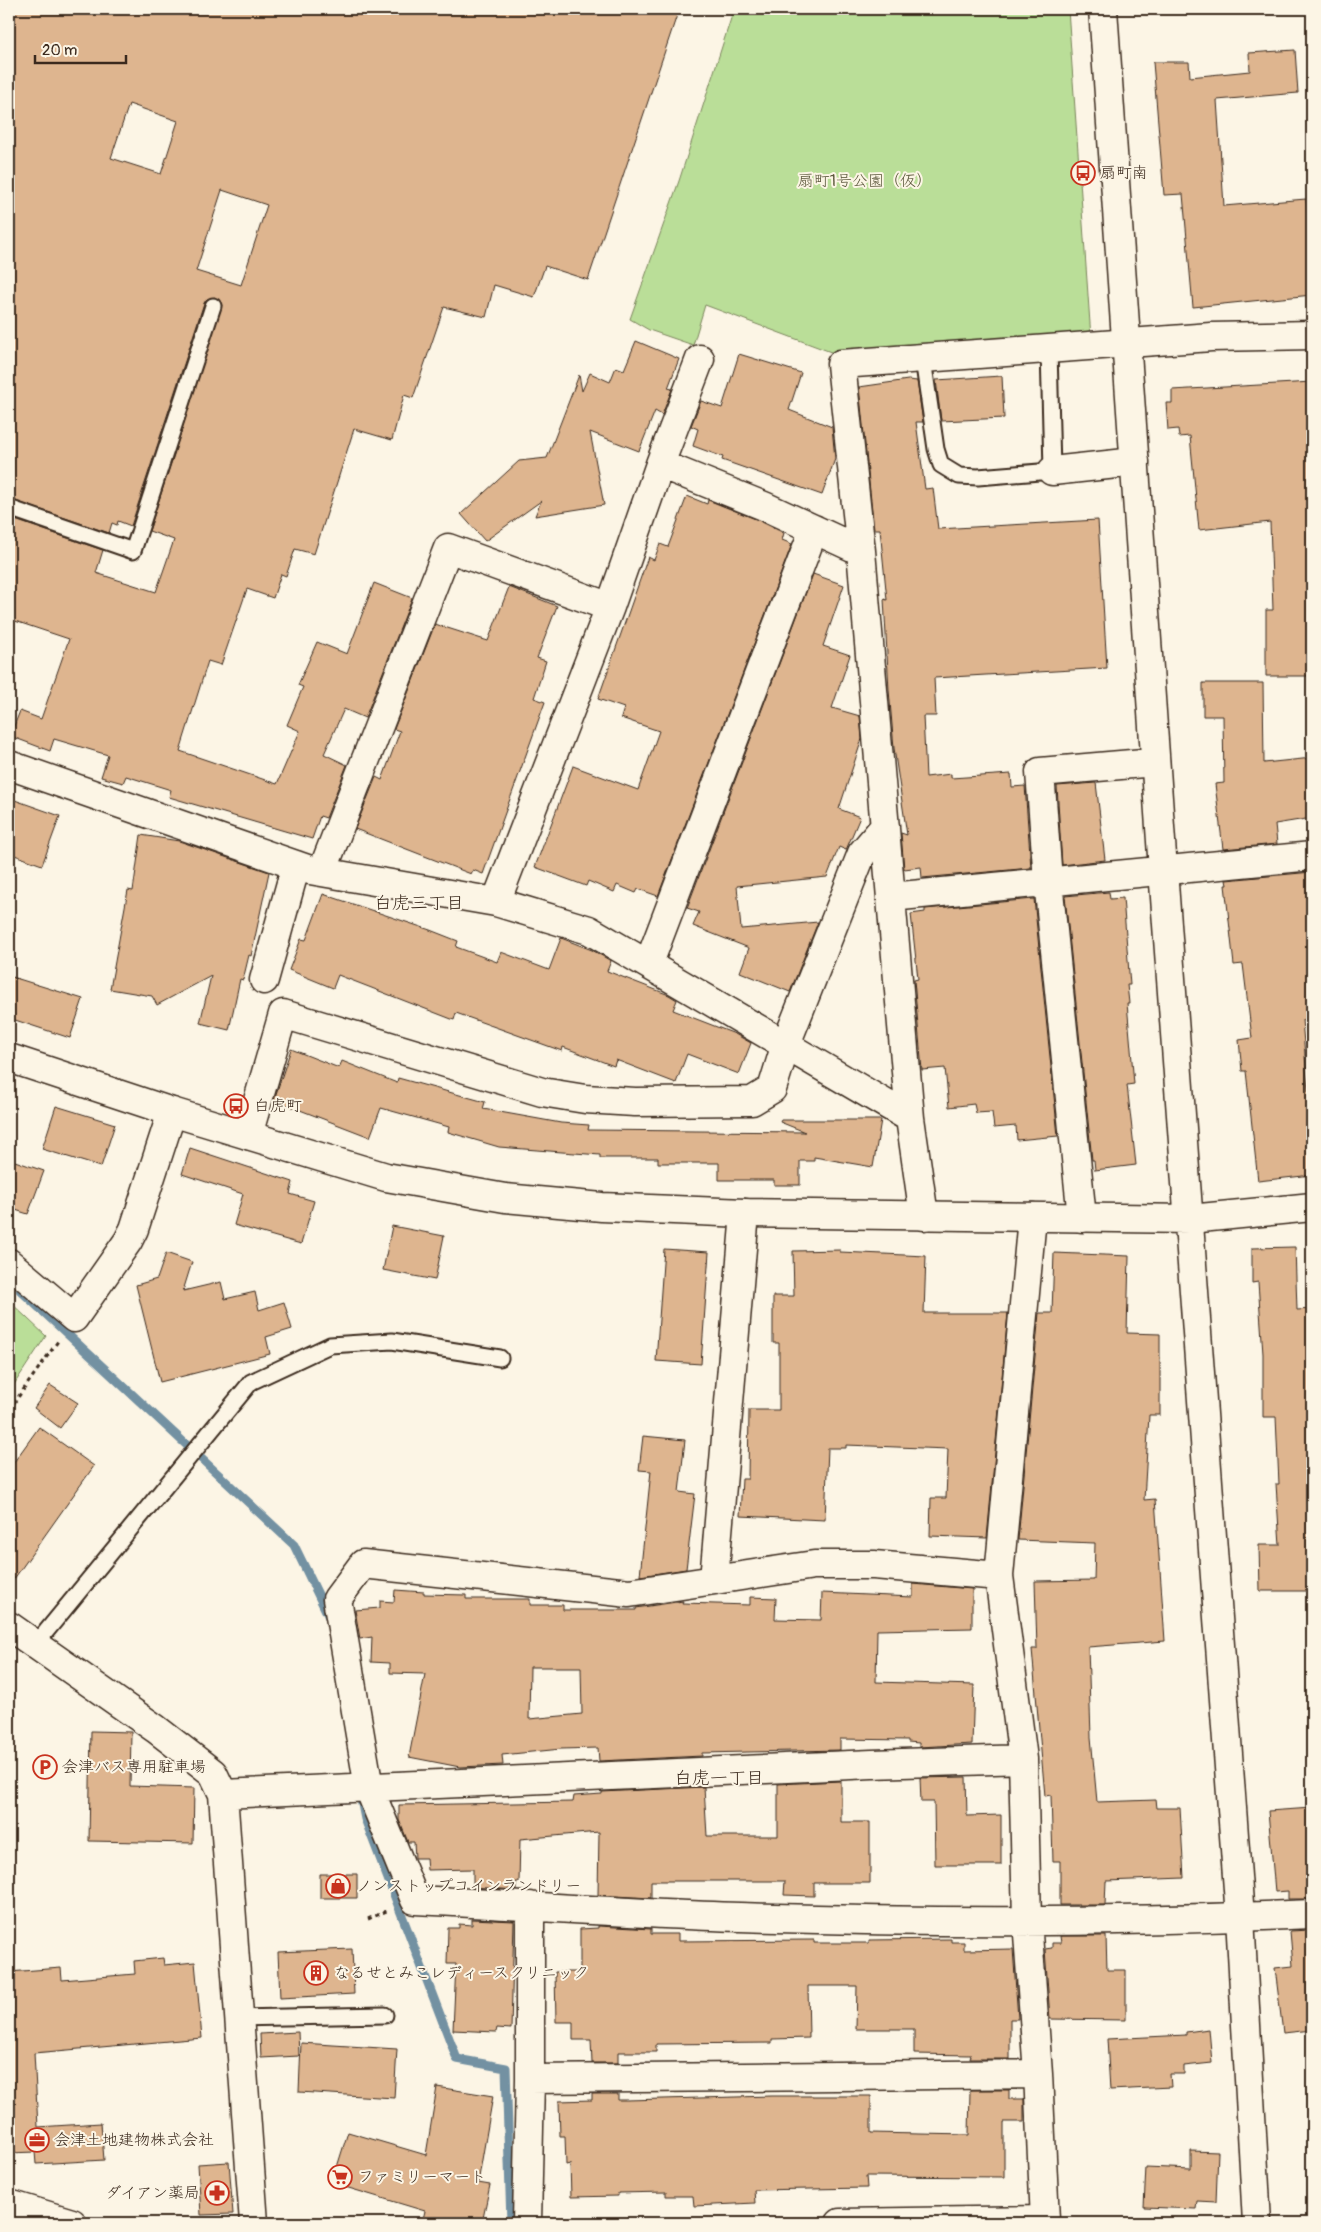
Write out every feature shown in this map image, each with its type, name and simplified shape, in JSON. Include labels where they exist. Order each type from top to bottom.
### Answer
[{"type":"street","points":[[1103,9],[1163,870],[1240,1917],[1257,2223]]},
{"type":"street","points":[[924,1216],[910,1118],[861,551],[841,364],[1211,337],[1312,335]]},
{"type":"street","points":[[496,902],[610,607],[660,464],[700,358]]},
{"type":"street","points":[[1052,471],[1135,462]]},
{"type":"street","points":[[660,464],[764,506],[861,551]]},
{"type":"street","points":[[649,963],[814,529]]},
{"type":"street","points":[[264,980],[309,869],[448,548],[610,607]]},
{"type":"street","points":[[1082,1218],[1048,881],[1040,772],[1156,762]]},
{"type":"street","points":[[9,765],[309,869],[496,902],[589,930],[649,963],[910,1118]]},
{"type":"street","points":[[248,1135],[282,1014],[542,1092],[585,1099],[635,1102],[752,1101],[772,1089],[786,1044],[862,853],[885,826]]},
{"type":"street","points":[[891,897],[1312,856]]},
{"type":"street","points":[[9,1058],[172,1112],[386,1178],[505,1198],[602,1207],[745,1213],[1082,1218],[1190,1219],[1312,1207]]},
{"type":"street","points":[[9,1263],[74,1318],[131,1235],[172,1112]]},
{"type":"street","points":[[714,1580],[745,1213]]},
{"type":"street","points":[[840,2223],[1045,2220],[1038,2074],[1027,1920],[1023,1760],[999,1576],[1032,1217]]},
{"type":"street","points":[[999,1576],[874,1566],[814,1566],[630,1593],[364,1564],[337,1599],[369,1788],[415,1900],[739,1917],[1027,1920],[1312,1914]]},
{"type":"street","points":[[9,1626],[156,1729],[212,1773],[223,1794],[254,2223]]},
{"type":"street","points":[[223,1794],[872,1764],[1023,1760]]},
{"type":"street","points":[[527,2223],[530,2079],[530,1906]]},
{"type":"street","points":[[530,2079],[1038,2074]]},
{"type":"street","points":[[9,2204],[72,2223]]},
{"type":"lane","points":[[9,508],[133,550],[213,306]]},
{"type":"lane","points":[[923,358],[936,449],[941,465],[960,476],[978,477],[1052,471],[1049,350]]},
{"type":"lane","points":[[35,1645],[251,1382],[330,1345],[392,1341],[500,1358]]},
{"type":"lane","points":[[240,2018],[385,2015]]},
{"type":"path","points":[[9,1410],[60,1338]]},
{"type":"path","points":[[368,1919],[388,1911]]},
{"type":"green space","name":"扇町1号公園（仮）","points":[[734,9],[1068,9],[1091,338],[839,355],[705,305],[693,345],[649,330],[630,319],[679,181]]},
{"type":"green space","points":[[9,1301],[46,1336],[9,1392]]},
{"type":"building","points":[[9,9],[679,9],[588,280],[545,266],[534,297],[494,285],[486,317],[444,307],[413,398],[404,395],[392,440],[354,429],[314,554],[295,549],[286,576],[281,574],[273,598],[247,589],[221,665],[208,661],[180,751],[277,784],[300,731],[287,725],[303,687],[298,685],[317,642],[347,654],[374,583],[412,598],[365,718],[344,709],[324,754],[347,765],[326,818],[320,816],[312,839],[169,797],[171,790],[126,776],[123,783],[101,777],[108,755],[54,739],[50,751],[10,736],[20,711],[41,719],[69,639],[9,619],[9,518],[103,550],[96,573],[156,592],[174,540],[149,531],[222,305],[215,297],[207,299],[204,303],[131,526],[118,521],[117,525],[112,523],[109,533],[9,499]],"holes":[[[129,104],[178,121],[161,174],[111,158]],[[222,190],[267,205],[241,285],[196,271]]]},
{"type":"building","points":[[1295,50],[1298,93],[1217,100],[1224,206],[1306,199],[1312,261],[1312,295],[1193,307],[1183,194],[1164,195],[1153,62],[1189,62],[1190,77],[1250,71],[1249,53]]},
{"type":"building","points":[[636,341],[679,359],[668,388],[672,389],[662,415],[655,411],[639,451],[590,432],[604,505],[535,516],[541,501],[485,541],[461,514],[519,461],[547,458],[579,375],[582,391],[590,373],[610,382],[616,367],[624,370]]},
{"type":"building","points":[[739,354],[801,373],[789,410],[832,427],[835,459],[822,495],[722,460],[723,457],[693,446],[698,429],[691,426],[701,401],[722,408]]},
{"type":"building","points":[[1002,376],[1004,418],[941,421],[936,380]]},
{"type":"building","points":[[908,380],[917,381],[923,422],[916,422],[925,489],[933,488],[938,529],[1098,520],[1107,668],[934,678],[936,716],[923,716],[926,777],[951,774],[951,778],[1011,774],[1012,787],[1025,786],[1031,868],[922,878],[921,867],[904,869],[901,833],[907,835],[894,748],[889,690],[884,599],[887,600],[880,529],[874,529],[859,387]]},
{"type":"building","points":[[1312,382],[1312,676],[1266,676],[1266,610],[1273,610],[1270,522],[1199,530],[1190,436],[1179,437],[1178,429],[1168,430],[1166,403],[1172,403],[1172,390]]},
{"type":"building","points":[[687,496],[707,504],[708,500],[758,520],[784,533],[782,540],[792,544],[658,896],[638,889],[636,893],[617,885],[614,892],[588,881],[586,886],[535,867],[573,766],[638,790],[659,731],[621,718],[624,708],[598,699],[648,557],[654,560],[660,544],[668,547]]},
{"type":"building","points":[[813,574],[844,585],[823,646],[850,655],[832,708],[860,716],[862,739],[839,809],[860,817],[846,850],[839,847],[827,877],[737,886],[741,929],[818,922],[790,992],[740,972],[749,948],[693,926],[699,912],[687,908]]},
{"type":"building","points":[[509,587],[557,606],[537,658],[546,661],[534,698],[545,702],[483,874],[473,870],[471,874],[355,829],[376,777],[382,780],[400,731],[394,729],[435,624],[488,641]]},
{"type":"building","points":[[1203,683],[1263,683],[1264,763],[1312,758],[1312,818],[1275,824],[1277,844],[1223,849],[1215,784],[1224,783],[1223,716],[1203,716]]},
{"type":"building","points":[[1096,783],[1105,860],[1062,865],[1057,786]]},
{"type":"building","points":[[9,798],[60,816],[42,865],[9,853]]},
{"type":"building","points":[[141,835],[179,841],[269,872],[251,956],[249,955],[243,980],[240,979],[229,1030],[200,1023],[211,976],[157,1005],[152,996],[110,989],[128,890],[133,891]]},
{"type":"building","points":[[1312,872],[1312,1018],[1302,1020],[1308,1091],[1312,1090],[1312,1175],[1258,1181],[1246,1071],[1242,1071],[1239,1040],[1252,1038],[1243,964],[1234,965],[1225,885],[1227,885],[1226,880]]},
{"type":"building","points":[[1109,892],[1110,899],[1123,898],[1130,985],[1127,985],[1129,1003],[1127,1003],[1134,1084],[1127,1085],[1136,1165],[1095,1170],[1094,1160],[1092,1160],[1065,896]]},
{"type":"building","points":[[323,894],[430,930],[458,941],[456,947],[497,962],[501,952],[549,970],[561,938],[592,950],[611,961],[607,971],[669,995],[677,1000],[673,1010],[735,1034],[751,1043],[739,1074],[687,1054],[676,1083],[616,1060],[614,1066],[563,1047],[562,1051],[456,1013],[454,1020],[338,975],[333,988],[289,970],[301,939],[306,940]]},
{"type":"building","points":[[1034,899],[1058,1136],[1017,1140],[1016,1126],[994,1128],[992,1112],[976,1113],[974,1104],[949,1107],[945,1068],[922,1070],[914,980],[918,979],[911,914],[925,912],[925,909]]},
{"type":"building","points":[[9,976],[83,999],[70,1038],[9,1018]]},
{"type":"building","points":[[291,1049],[339,1068],[342,1061],[397,1083],[398,1078],[485,1102],[483,1109],[561,1123],[589,1125],[588,1130],[805,1132],[780,1122],[781,1120],[881,1120],[873,1167],[814,1157],[814,1161],[800,1161],[800,1185],[774,1185],[774,1180],[719,1180],[719,1163],[658,1163],[658,1158],[600,1158],[600,1155],[499,1147],[448,1132],[449,1127],[381,1108],[370,1137],[274,1100]]},
{"type":"building","points":[[56,1106],[115,1124],[101,1167],[42,1149]]},
{"type":"building","points":[[190,1148],[293,1182],[290,1194],[314,1201],[301,1244],[234,1225],[243,1194],[182,1174]]},
{"type":"building","points":[[9,1159],[44,1171],[28,1214],[9,1208]]},
{"type":"building","points":[[392,1226],[444,1236],[435,1280],[383,1270]]},
{"type":"building","points":[[1295,1247],[1297,1310],[1312,1309],[1312,1591],[1260,1591],[1259,1545],[1280,1545],[1276,1484],[1279,1484],[1276,1417],[1263,1417],[1263,1354],[1258,1282],[1252,1283],[1252,1248]]},
{"type":"building","points":[[664,1249],[709,1252],[701,1364],[656,1361]]},
{"type":"building","points":[[840,1250],[840,1252],[926,1256],[924,1313],[1008,1313],[987,1538],[930,1536],[931,1498],[946,1498],[948,1449],[846,1445],[846,1448],[828,1448],[825,1520],[740,1516],[742,1479],[748,1479],[749,1410],[779,1410],[779,1343],[773,1343],[773,1296],[794,1296],[793,1251]]},
{"type":"building","points":[[166,1253],[192,1262],[183,1291],[221,1282],[225,1299],[255,1292],[259,1310],[284,1302],[292,1329],[266,1337],[270,1354],[160,1382],[136,1285],[157,1279]]},
{"type":"building","points":[[1054,1253],[1129,1256],[1127,1333],[1160,1334],[1160,1415],[1149,1415],[1144,1500],[1155,1499],[1165,1641],[1088,1647],[1091,1737],[1097,1802],[1156,1800],[1157,1808],[1180,1808],[1184,1878],[1106,1881],[1105,1905],[1060,1905],[1060,1861],[1053,1861],[1051,1795],[1045,1796],[1032,1649],[1037,1649],[1035,1581],[1094,1580],[1095,1543],[1018,1540],[1039,1313],[1052,1313]]},
{"type":"building","points":[[50,1385],[78,1403],[60,1428],[34,1408]]},
{"type":"building","points":[[39,1427],[94,1466],[9,1586],[9,1469]]},
{"type":"building","points":[[643,1436],[685,1440],[679,1492],[695,1494],[686,1569],[640,1576],[651,1471],[639,1470]]},
{"type":"building","points":[[913,1584],[972,1589],[972,1628],[877,1630],[876,1682],[974,1685],[972,1744],[919,1747],[919,1743],[908,1742],[908,1740],[840,1739],[840,1750],[702,1753],[702,1756],[599,1761],[598,1748],[561,1749],[502,1755],[503,1765],[460,1767],[409,1757],[425,1674],[390,1673],[390,1663],[371,1662],[372,1637],[360,1639],[355,1610],[380,1608],[380,1601],[394,1602],[395,1590],[424,1592],[424,1594],[466,1595],[466,1599],[530,1599],[530,1605],[563,1605],[563,1610],[636,1610],[636,1608],[683,1601],[682,1603],[750,1605],[750,1597],[776,1598],[775,1619],[821,1620],[822,1593],[913,1597]],"holes":[[[530,1667],[581,1667],[582,1714],[529,1719]]]},
{"type":"building","points":[[91,1731],[131,1732],[130,1786],[194,1788],[193,1843],[89,1841]]},
{"type":"building","points":[[966,1777],[967,1816],[1001,1815],[1001,1865],[935,1865],[934,1802],[921,1802],[920,1778]]},
{"type":"building","points":[[841,1781],[841,1822],[870,1822],[870,1883],[814,1883],[814,1896],[784,1895],[785,1881],[651,1881],[651,1898],[598,1895],[599,1832],[520,1839],[519,1882],[516,1882],[516,1890],[473,1887],[473,1869],[427,1870],[426,1858],[415,1858],[414,1842],[408,1842],[399,1820],[399,1805],[573,1802],[574,1796],[602,1794],[602,1792],[704,1787],[707,1836],[778,1836],[778,1784]]},
{"type":"building","points":[[1312,1808],[1312,1899],[1288,1899],[1288,1891],[1275,1892],[1268,1811]]},
{"type":"building","points":[[320,1874],[357,1874],[357,1898],[320,1898]]},
{"type":"building","points":[[472,1919],[514,1921],[511,2029],[497,2028],[496,2032],[453,2030],[456,1964],[447,1964],[448,1928],[459,1928],[459,1924],[472,1925]]},
{"type":"building","points":[[598,1926],[651,1929],[651,1934],[678,1934],[678,1941],[814,1940],[814,1943],[869,1943],[869,1940],[951,1939],[951,1942],[964,1942],[964,1950],[1013,1949],[1018,2019],[1010,2019],[1010,2059],[970,2059],[971,2055],[914,2054],[914,2029],[856,2029],[857,1986],[808,1986],[809,2038],[772,2039],[772,2043],[656,2044],[656,2052],[618,2052],[618,2063],[592,2063],[591,2040],[573,2040],[573,2022],[556,2022],[555,1972],[580,1972],[580,1929],[598,1928]]},
{"type":"building","points":[[1312,1930],[1312,2030],[1283,2033],[1275,1968],[1293,1966],[1290,1931]]},
{"type":"building","points":[[1060,1936],[1106,1936],[1107,1970],[1126,1970],[1126,2020],[1050,2019],[1045,1949],[1052,1948],[1052,1943],[1061,1943]]},
{"type":"building","name":"なるせとみこレディースクリニック","points":[[352,1949],[354,1994],[280,1998],[278,1952]]},
{"type":"building","points":[[163,1958],[164,1965],[195,1962],[202,2038],[34,2053],[38,2127],[101,2123],[104,2160],[36,2164],[35,2152],[9,2153],[9,1972],[61,1968],[62,1980],[135,1974],[134,1961]]},
{"type":"building","points":[[1209,2029],[1212,2063],[1184,2066],[1184,2074],[1170,2074],[1171,2087],[1110,2090],[1107,2039],[1186,2035],[1186,2032]]},
{"type":"building","points":[[298,2032],[299,2056],[261,2058],[260,2034]]},
{"type":"building","points":[[301,2043],[397,2049],[394,2098],[299,2092]]},
{"type":"building","points":[[437,2087],[493,2096],[478,2183],[490,2185],[482,2223],[422,2223],[425,2211],[332,2183],[348,2132],[426,2155]]},
{"type":"building","points":[[970,2090],[1009,2090],[1009,2099],[1024,2099],[1024,2122],[1004,2122],[1004,2177],[866,2176],[867,2188],[754,2190],[755,2203],[694,2206],[693,2196],[666,2196],[666,2192],[618,2193],[618,2196],[571,2197],[570,2164],[566,2165],[565,2136],[560,2136],[559,2101],[592,2100],[592,2094],[618,2094],[618,2100],[772,2096],[871,2096],[871,2133],[969,2135]]},
{"type":"building","points":[[1191,2151],[1218,2152],[1216,2202],[1197,2201],[1196,2209],[1144,2207],[1146,2167],[1191,2169]]},
{"type":"building","points":[[229,2162],[233,2214],[201,2215],[198,2164]]},
{"type":"waterway","points":[[20,1290],[294,1545],[329,1617]]},
{"type":"waterway","points":[[361,1799],[365,1819],[457,2059],[506,2068],[511,2223]]},
{"type":"place","name":"扇町南","points":[[1083,173]]},
{"type":"place","name":"白虎町","points":[[236,1106]]},
{"type":"place","name":"会津バス専用駐車場","points":[[45,1767]]},
{"type":"place","name":"ノンストップコインランドリー","points":[[338,1886]]},
{"type":"place","name":"なるせとみこレディースクリニック","points":[[316,1973]]},
{"type":"place","name":"会津土地建物株式会社","points":[[37,2140]]},
{"type":"place","name":"ファミリーマート","points":[[340,2177]]},
{"type":"place","name":"ダイアン薬局","points":[[217,2193]]},
{"type":"district","name":"白虎三丁目","points":[[419,903]]},
{"type":"district","name":"白虎一丁目","points":[[719,1778]]}]
